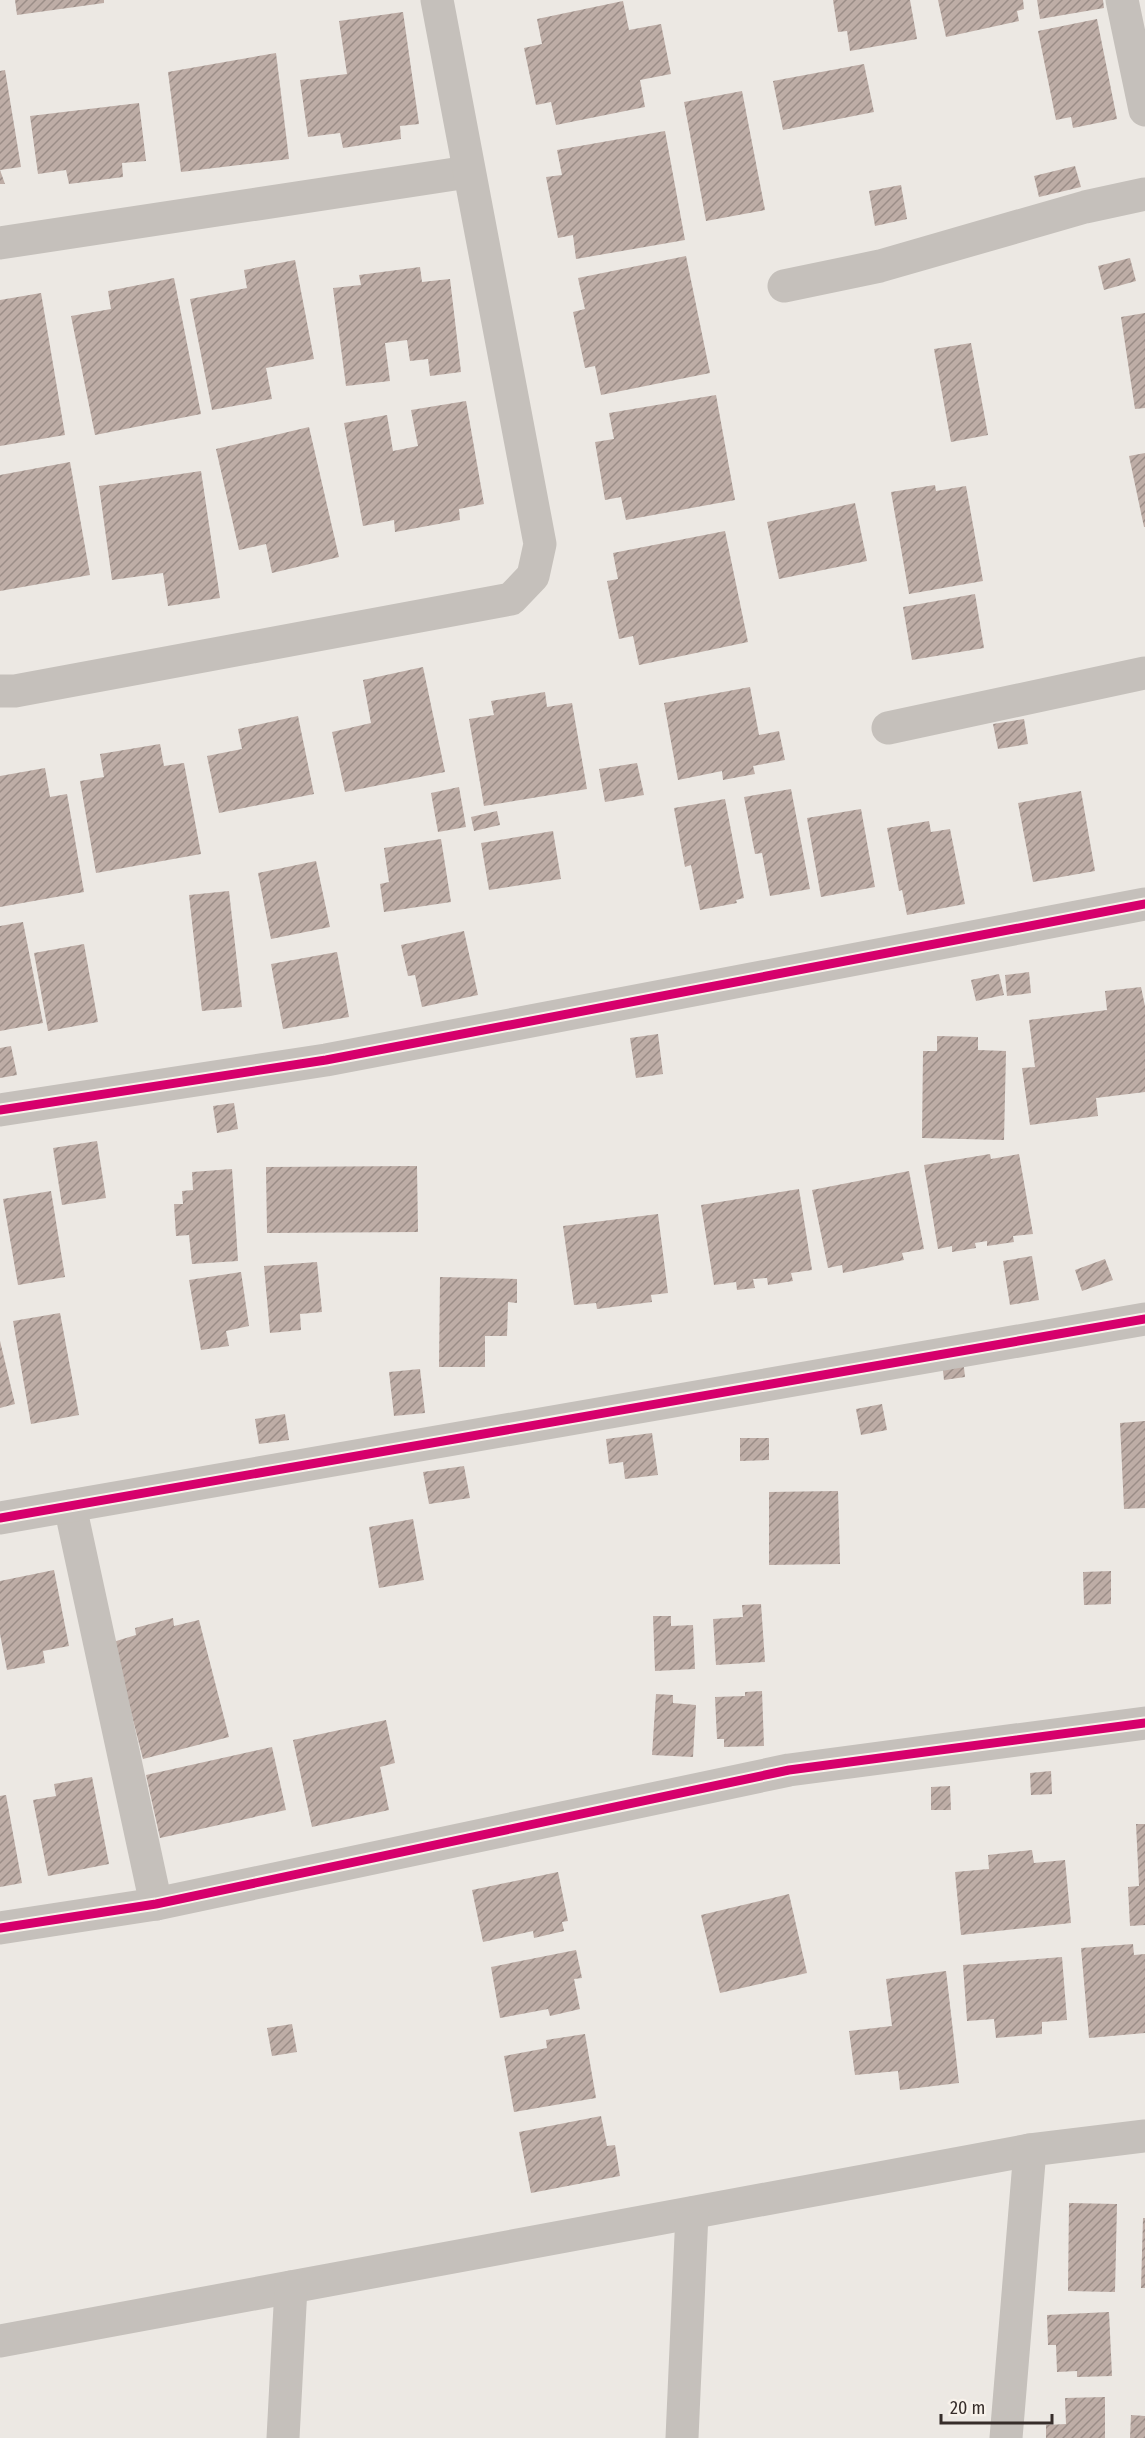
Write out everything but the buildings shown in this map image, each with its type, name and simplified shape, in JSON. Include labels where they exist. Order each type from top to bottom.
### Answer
[{"type":"street","points":[[0,691],[15,691],[512,599],[533,576],[540,544],[437,0]]},
{"type":"street","points":[[1122,0],[1145,110]]},
{"type":"street","points":[[0,243],[468,172]]},
{"type":"street","points":[[784,286],[880,266],[1085,207],[1145,194]]},
{"type":"street","points":[[888,728],[1145,673]]},
{"type":"street","points":[[0,1110],[326,1060],[1145,904]]},
{"type":"street","points":[[0,1518],[1145,1319]]},
{"type":"street","points":[[70,1506],[156,1904]]},
{"type":"street","points":[[0,1928],[156,1904],[789,1770],[1145,1723]]},
{"type":"street","points":[[0,2341],[1030,2150],[1145,2136]]},
{"type":"street","points":[[1006,2438],[1030,2150]]},
{"type":"street","points":[[682,2438],[692,2213]]},
{"type":"street","points":[[283,2438],[291,2287]]},
{"type":"cycle path","points":[[0,1110],[326,1060],[1145,904]]},
{"type":"cycle path","points":[[0,1518],[1145,1319]]},
{"type":"cycle path","points":[[0,1928],[156,1904],[789,1770],[1145,1723]]}]
